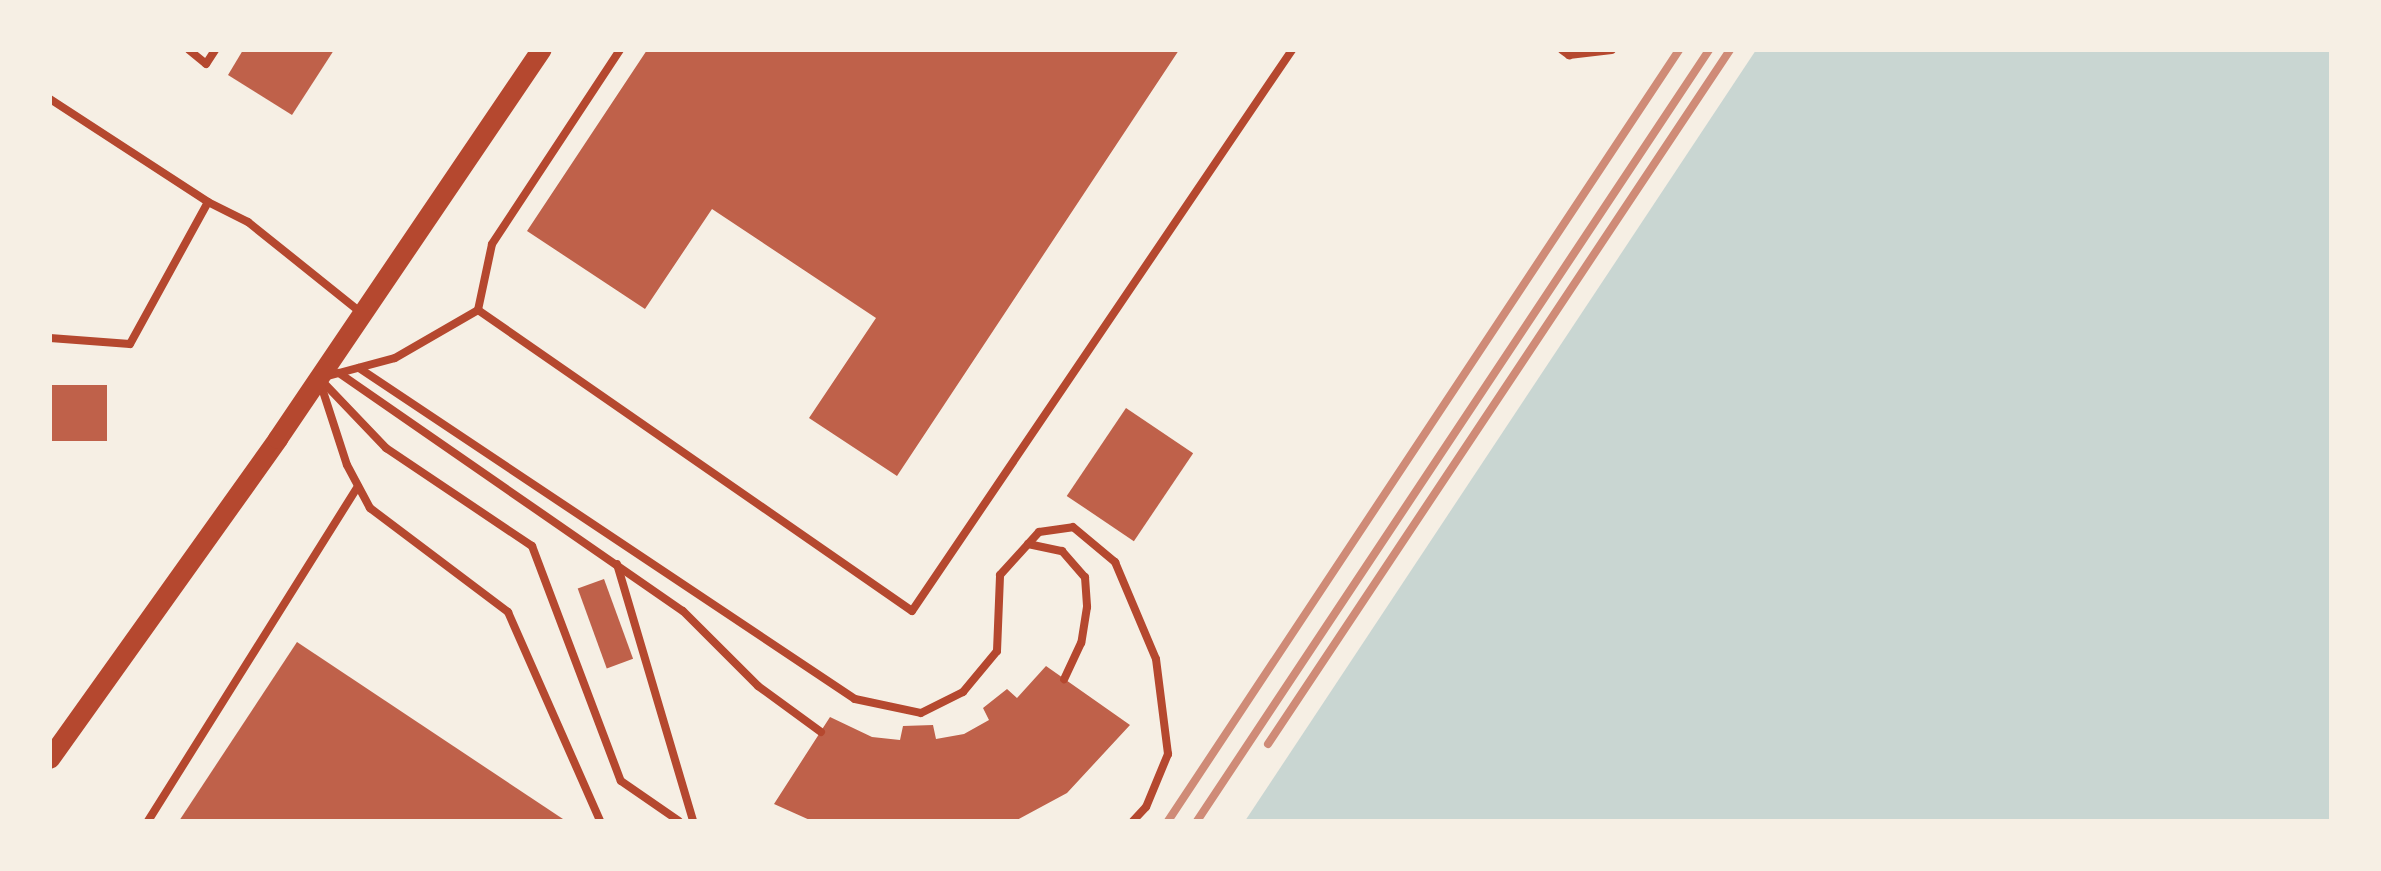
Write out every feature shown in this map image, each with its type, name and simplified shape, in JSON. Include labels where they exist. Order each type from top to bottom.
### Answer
[{"type":"main road","points":[[50,759],[329,376],[363,314],[541,50]]},
{"type":"lane","points":[[188,50],[206,64],[216,50]]},
{"type":"lane","points":[[329,376],[408,352],[478,310],[492,244],[620,50]]},
{"type":"lane","points":[[478,310],[912,611],[1292,50]]},
{"type":"lane","points":[[1562,50],[1569,55],[1612,50]]},
{"type":"lane","points":[[50,99],[208,202],[248,222],[363,314]]},
{"type":"lane","points":[[50,338],[130,344],[208,202]]},
{"type":"lane","points":[[360,368],[856,699],[921,713],[963,692],[997,651],[1000,575],[1039,532],[1073,527],[1116,562],[1156,659],[1168,754],[1146,807],[1134,821]]},
{"type":"lane","points":[[329,376],[358,486],[370,508],[508,612],[600,821]]},
{"type":"lane","points":[[329,376],[617,564],[683,612],[758,686],[820,732]]},
{"type":"lane","points":[[329,376],[386,448],[532,546],[621,781],[679,821]]},
{"type":"lane","points":[[148,821],[358,486]]},
{"type":"lane","points":[[1028,544],[1062,551],[1084,577],[1087,607],[1080,643],[1064,679]]},
{"type":"lane","points":[[617,564],[693,821]]},
{"type":"shaded area","points":[[1756,50],[2331,50],[2331,821],[1245,821]]},
{"type":"building","points":[[243,50],[334,50],[292,115],[228,75]]},
{"type":"building","points":[[647,50],[1179,50],[897,476],[809,418],[876,318],[712,209],[645,309],[527,231]]},
{"type":"building","points":[[50,385],[107,385],[107,441],[50,441]]},
{"type":"building","points":[[1126,408],[1193,453],[1134,541],[1067,496]]},
{"type":"building","points":[[604,579],[633,659],[607,668],[578,589]]},
{"type":"building","points":[[297,642],[566,821],[179,821]]},
{"type":"building","points":[[1046,666],[1130,725],[1067,793],[1015,821],[812,821],[774,804],[830,717],[872,737],[900,740],[903,726],[933,725],[936,739],[964,734],[989,720],[983,708],[1007,689],[1017,698]]},
{"type":"railway","points":[[1168,821],[1679,50]]},
{"type":"railway","points":[[1197,821],[1709,50]]},
{"type":"railway","points":[[1268,744],[1730,50]]}]
